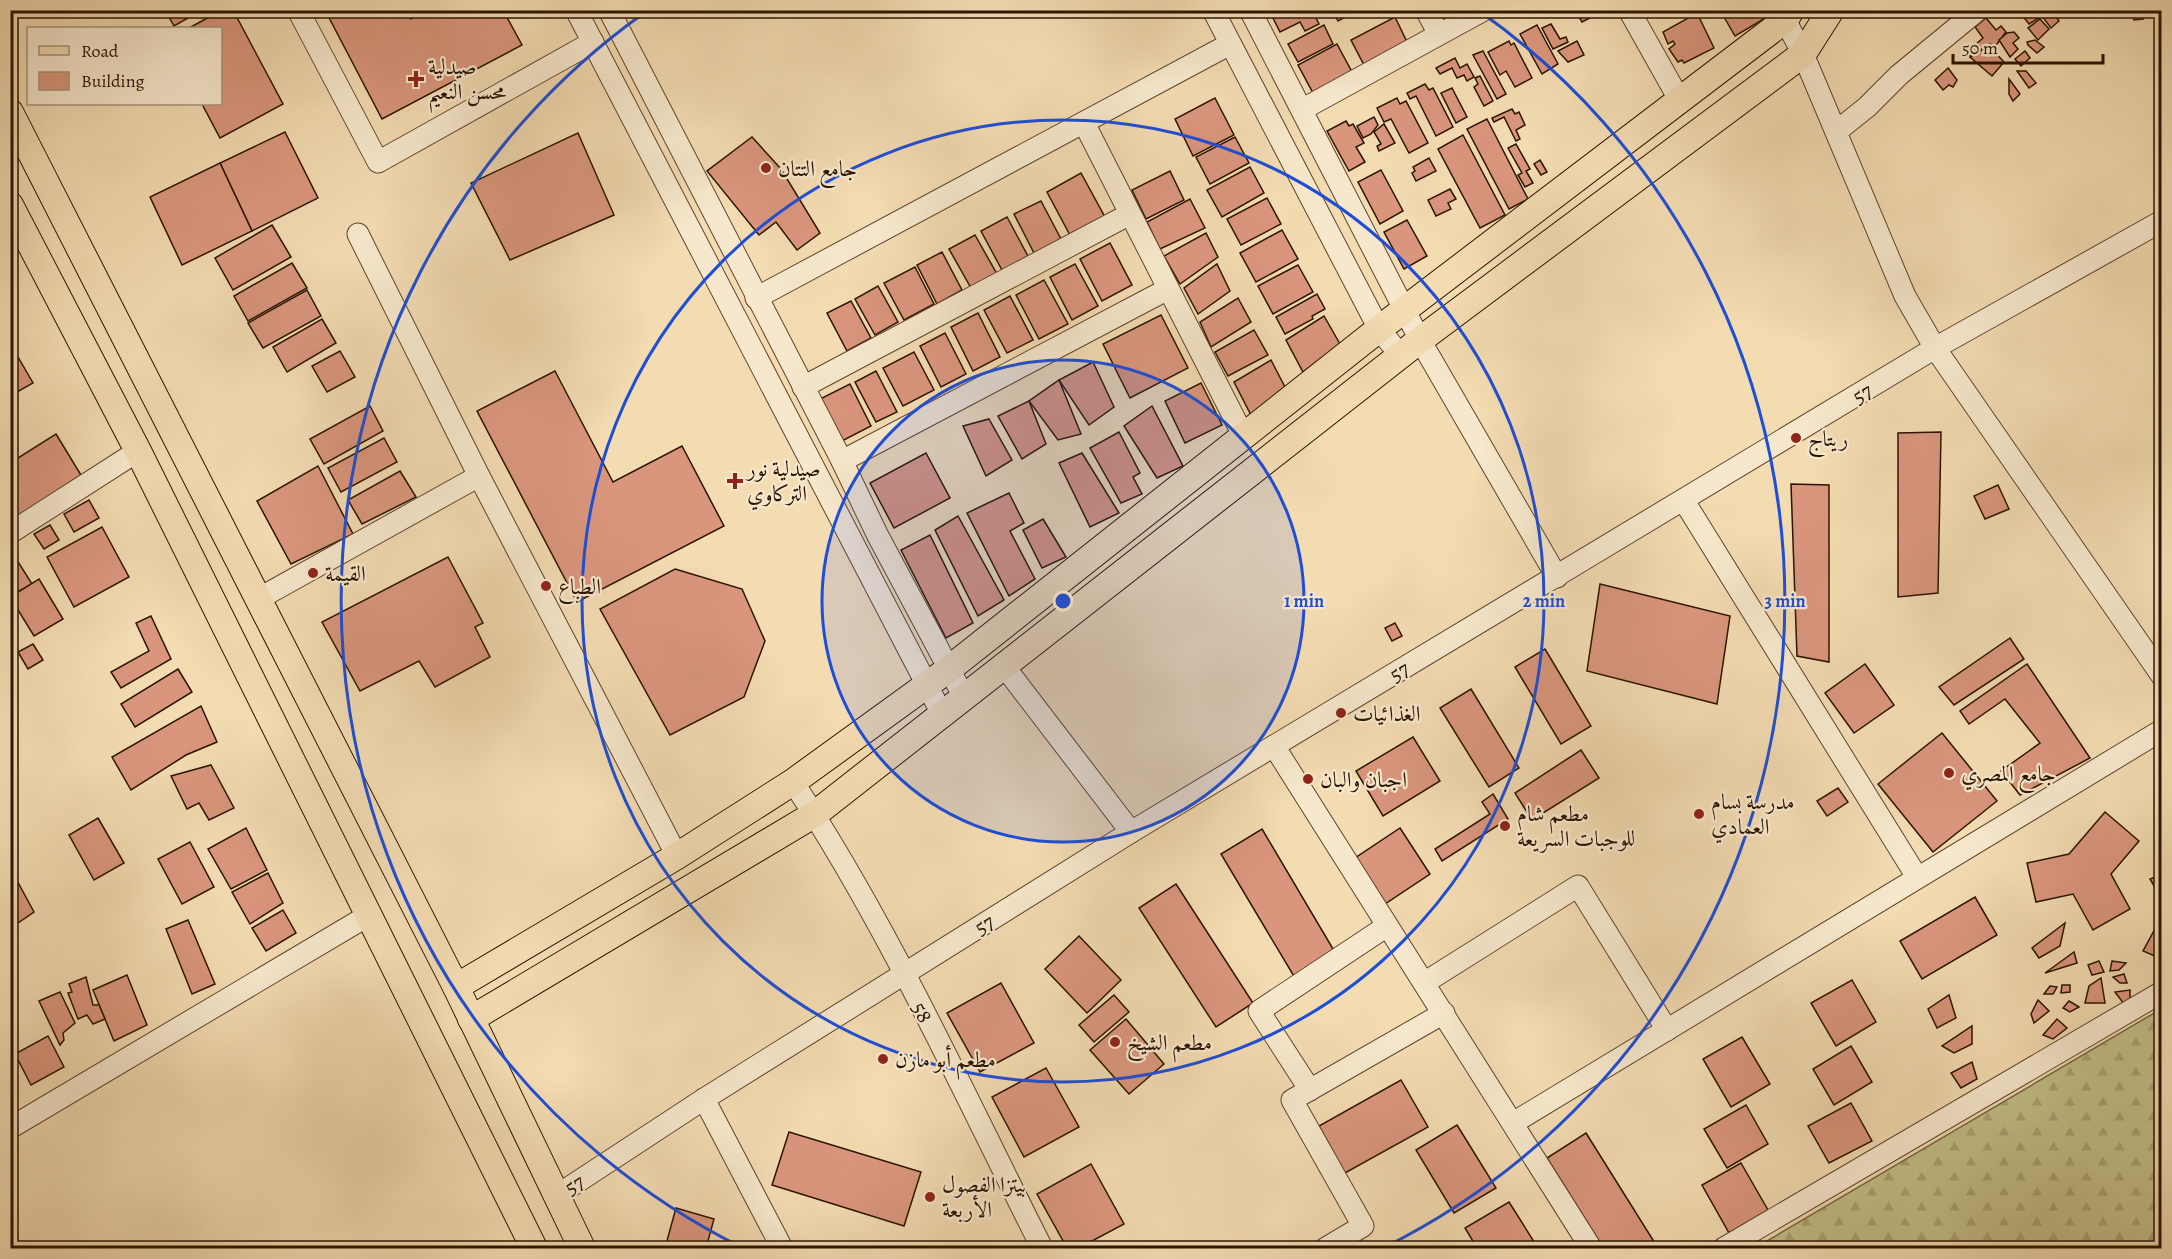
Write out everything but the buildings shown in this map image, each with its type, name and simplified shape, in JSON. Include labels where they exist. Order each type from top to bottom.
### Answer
[{"type":"main road","points":[[471,1019],[814,814],[1420,340],[1803,54],[1831,10]]},
{"type":"main road","points":[[456,987],[677,856],[793,782],[949,669],[1379,329],[1788,15]]},
{"type":"main road","points":[[10,112],[456,987],[582,1248]]},
{"type":"main road","points":[[10,205],[138,451],[534,1248]]},
{"type":"street","points":[[297,10],[378,162],[592,42]]},
{"type":"street","points":[[576,10],[942,714]]},
{"type":"street","points":[[609,10],[842,461],[878,536],[964,697]]},
{"type":"street","points":[[1213,10],[1379,329],[1401,356]]},
{"type":"street","points":[[1250,10],[1420,340],[1557,577]]},
{"type":"street","points":[[1426,10],[1439,34]]},
{"type":"street","points":[[1303,109],[1484,10]]},
{"type":"street","points":[[1629,10],[1679,99]]},
{"type":"street","points":[[1837,131],[1867,107],[1899,75],[1978,10]]},
{"type":"street","points":[[1788,15],[1905,296],[1935,348],[2162,676]]},
{"type":"street","points":[[756,298],[1230,44]]},
{"type":"street","points":[[1084,123],[1128,215],[1244,437]]},
{"type":"street","points":[[803,387],[1128,215]]},
{"type":"street","name":"57","points":[[556,1196],[704,1099],[1131,832],[1935,348],[2162,220]]},
{"type":"street","points":[[358,234],[479,476],[677,856]]},
{"type":"street","points":[[842,461],[1168,289]]},
{"type":"street","points":[[10,533],[138,451]]},
{"type":"street","points":[[258,599],[479,476]]},
{"type":"street","points":[[1684,501],[1917,877]]},
{"type":"street","points":[[1004,666],[1131,832]]},
{"type":"street","points":[[1513,1123],[2162,730]]},
{"type":"street","points":[[1274,746],[1591,1248]]},
{"type":"street","name":"58","points":[[793,782],[814,814],[904,974],[1042,1248]]},
{"type":"street","points":[[1425,983],[1578,886],[1667,1030]]},
{"type":"street","points":[[10,1128],[369,915]]},
{"type":"street","points":[[1310,1090],[1259,1011],[1387,926]]},
{"type":"street","points":[[1724,1248],[2162,992]]},
{"type":"street","points":[[1326,1248],[1363,1226],[1292,1100],[1444,1013]]},
{"type":"street","points":[[704,1099],[782,1248]]},
{"type":"green space","points":[[2161,1009],[2161,1248],[1755,1248]]},
{"type":"place","name":"صيدلية محسن النعيم","points":[[416,79]]},
{"type":"place","name":"جامع التتان","points":[[766,168]]},
{"type":"place","name":"ريتاج","points":[[1796,438]]},
{"type":"place","name":"صيدلية نور التركاوي","points":[[735,481]]},
{"type":"place","name":"القيمة","points":[[313,573]]},
{"type":"place","name":"الطباع","points":[[546,586]]},
{"type":"place","name":"الغذائيات","points":[[1341,713]]},
{"type":"place","name":"جامع المصري","points":[[1949,773]]},
{"type":"place","name":"اجبان والبان","points":[[1308,779]]},
{"type":"place","name":"مدرسة بسام العمادي","points":[[1699,814]]},
{"type":"place","name":"مطعم شام للوجبات السريعة","points":[[1505,826]]},
{"type":"place","name":"مطعم الشيخ","points":[[1115,1042]]},
{"type":"place","name":"مطعم أبو مازن","points":[[883,1059]]},
{"type":"place","name":"بيتزا الفصول الأربعة","points":[[930,1197]]}]
